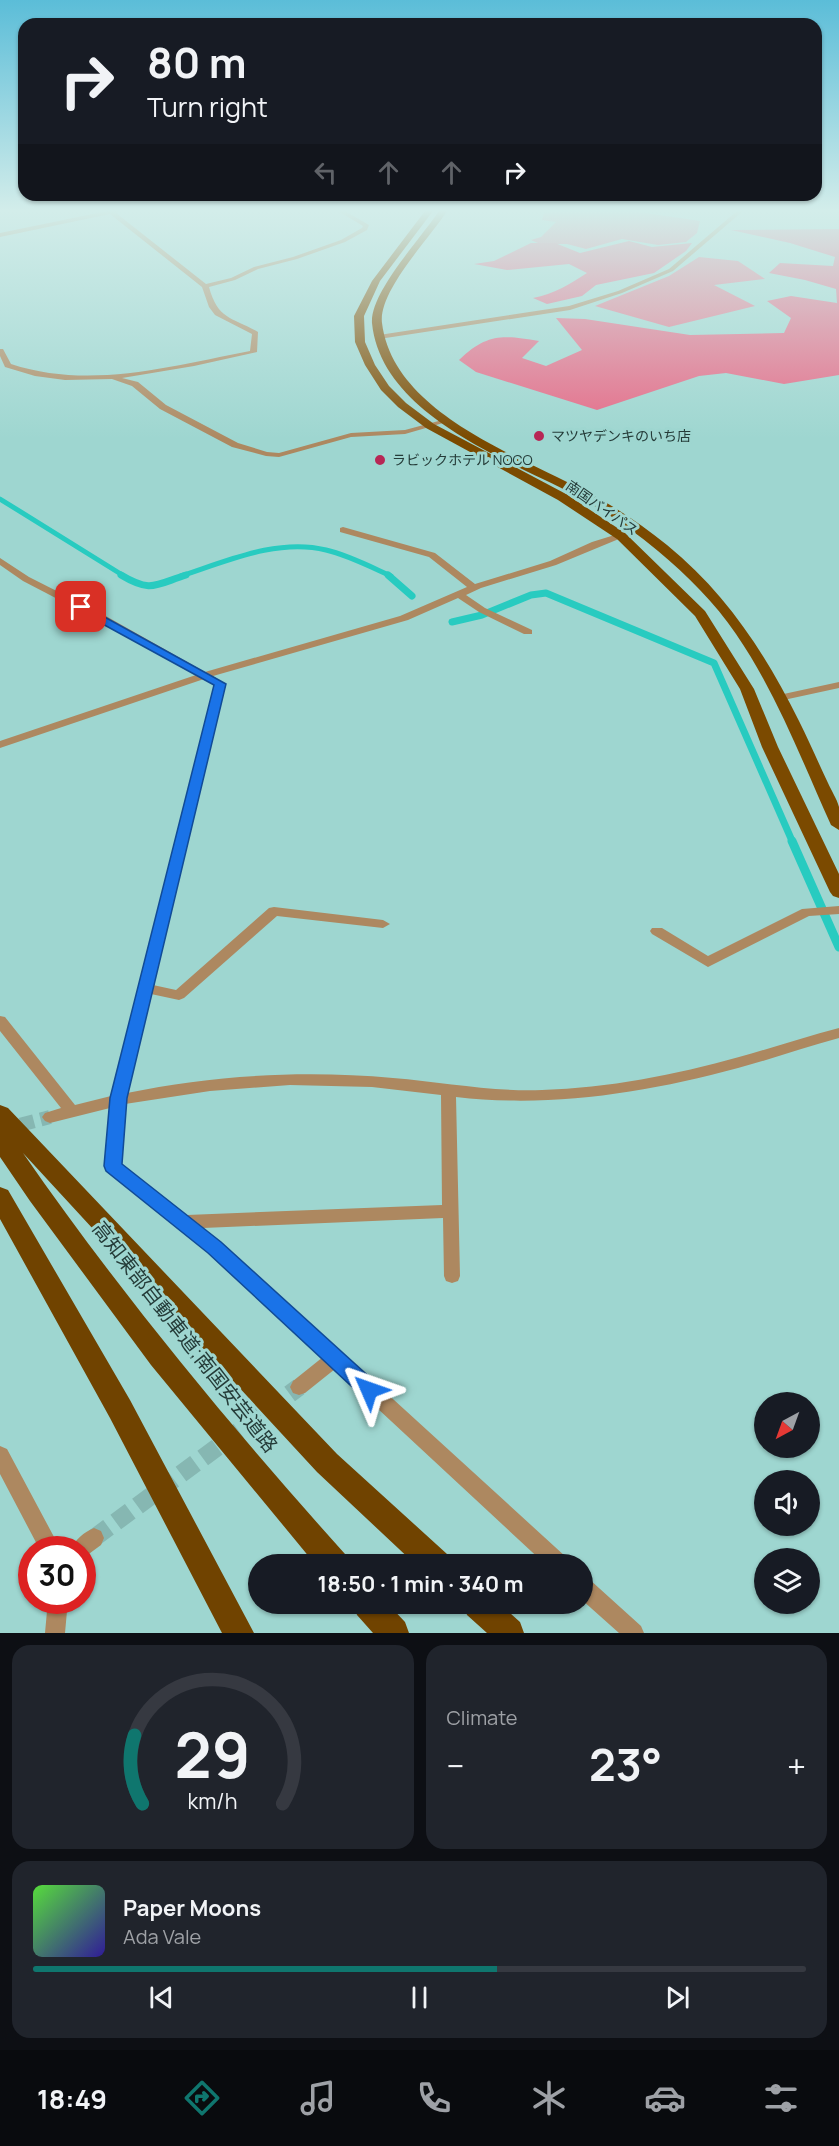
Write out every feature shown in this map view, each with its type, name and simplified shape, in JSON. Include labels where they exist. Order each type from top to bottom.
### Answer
[{"type":"highway","name":"南国バイパス","points":[[373,287],[359,316],[360,342],[370,365],[385,388],[402,405],[430,426],[562,497],[621,536],[700,614],[747,689],[770,747],[839,892]]},
{"type":"highway","name":"南国バイパス","points":[[390,287],[385,294],[376,320],[391,367],[401,382],[414,396],[446,421],[583,494],[652,540],[674,558],[720,605],[750,644],[779,698],[839,825]]},
{"type":"highway","points":[[0,1114],[327,1462],[425,1554]]},
{"type":"highway","name":"高知東部自動車道;南国安芸道路","points":[[0,1139],[32,1187],[148,1342],[284,1508],[325,1554]]},
{"type":"highway","points":[[0,1197],[120,1409],[239,1633]]},
{"type":"highway","points":[[377,1614],[394,1633]]},
{"type":"highway","points":[[489,1614],[509,1633]]},
{"type":"street","points":[[0,351],[8,365],[36,374],[114,377],[252,352],[255,333],[218,316],[209,306],[205,287]]},
{"type":"street","points":[[380,337],[570,308],[591,303],[629,287]]},
{"type":"street","points":[[114,377],[135,384],[163,407],[235,445],[266,454],[279,454],[358,434],[405,432],[446,421]]},
{"type":"street","points":[[343,530],[432,555],[474,588]]},
{"type":"street","points":[[0,745],[238,664],[404,618],[474,588],[553,563],[621,536]]},
{"type":"street","points":[[0,561],[26,579],[100,617],[220,684],[118,1098],[113,1166],[215,1247],[548,1554]]},
{"type":"street","points":[[459,594],[482,610],[528,632]]},
{"type":"street","points":[[779,698],[839,685]]},
{"type":"street","points":[[657,931],[708,962],[807,912],[839,910]]},
{"type":"street","points":[[145,988],[179,995],[274,911],[382,924]]},
{"type":"street","points":[[0,1021],[71,1111]]},
{"type":"street","points":[[50,1117],[118,1098],[235,1082],[315,1079],[375,1082],[492,1097],[601,1090],[723,1067],[839,1033]]},
{"type":"street","points":[[448,1092],[452,1276]]},
{"type":"street","points":[[182,1222],[450,1211]]},
{"type":"street","points":[[299,1387],[335,1358]]},
{"type":"street","points":[[0,1455],[43,1536]]},
{"type":"street","points":[[593,1596],[634,1633]]},
{"type":"street","points":[[55,1633],[57,1614]]},
{"type":"shaded area","points":[[563,287],[593,287],[582,296],[547,304],[533,298]]},
{"type":"shaded area","points":[[641,287],[718,287],[755,306],[669,327],[595,306]]},
{"type":"shaded area","points":[[830,287],[839,287],[839,375],[784,384],[726,373],[699,376],[597,410],[476,372],[459,360],[478,345],[505,337],[539,341],[522,358],[546,366],[582,350],[556,318],[585,319],[690,335],[784,333],[791,318],[767,301],[791,296],[837,303],[836,289]]},
{"type":"waterway","points":[[0,499],[124,576]]},
{"type":"waterway","points":[[181,576],[234,558],[290,547],[308,547],[334,552],[391,576]]},
{"type":"waterway","points":[[121,575],[147,586],[186,575]]},
{"type":"waterway","points":[[388,575],[412,596]]},
{"type":"waterway","points":[[452,622],[482,615],[531,595],[546,593],[714,663],[793,843]]},
{"type":"waterway","points":[[792,841],[839,947]]},
{"type":"tunnel","points":[[0,1130],[50,1117]]},
{"type":"tunnel","points":[[96,1537],[299,1387]]},
{"type":"place","name":"マツヤデンキのいち店","points":[[539,436]]},
{"type":"place","name":"ラビックホテル NOCO","points":[[380,460]]},
{"type":"route","points":[[81,607],[220,684],[118,1098],[113,1166],[215,1247],[369,1390]]}]
